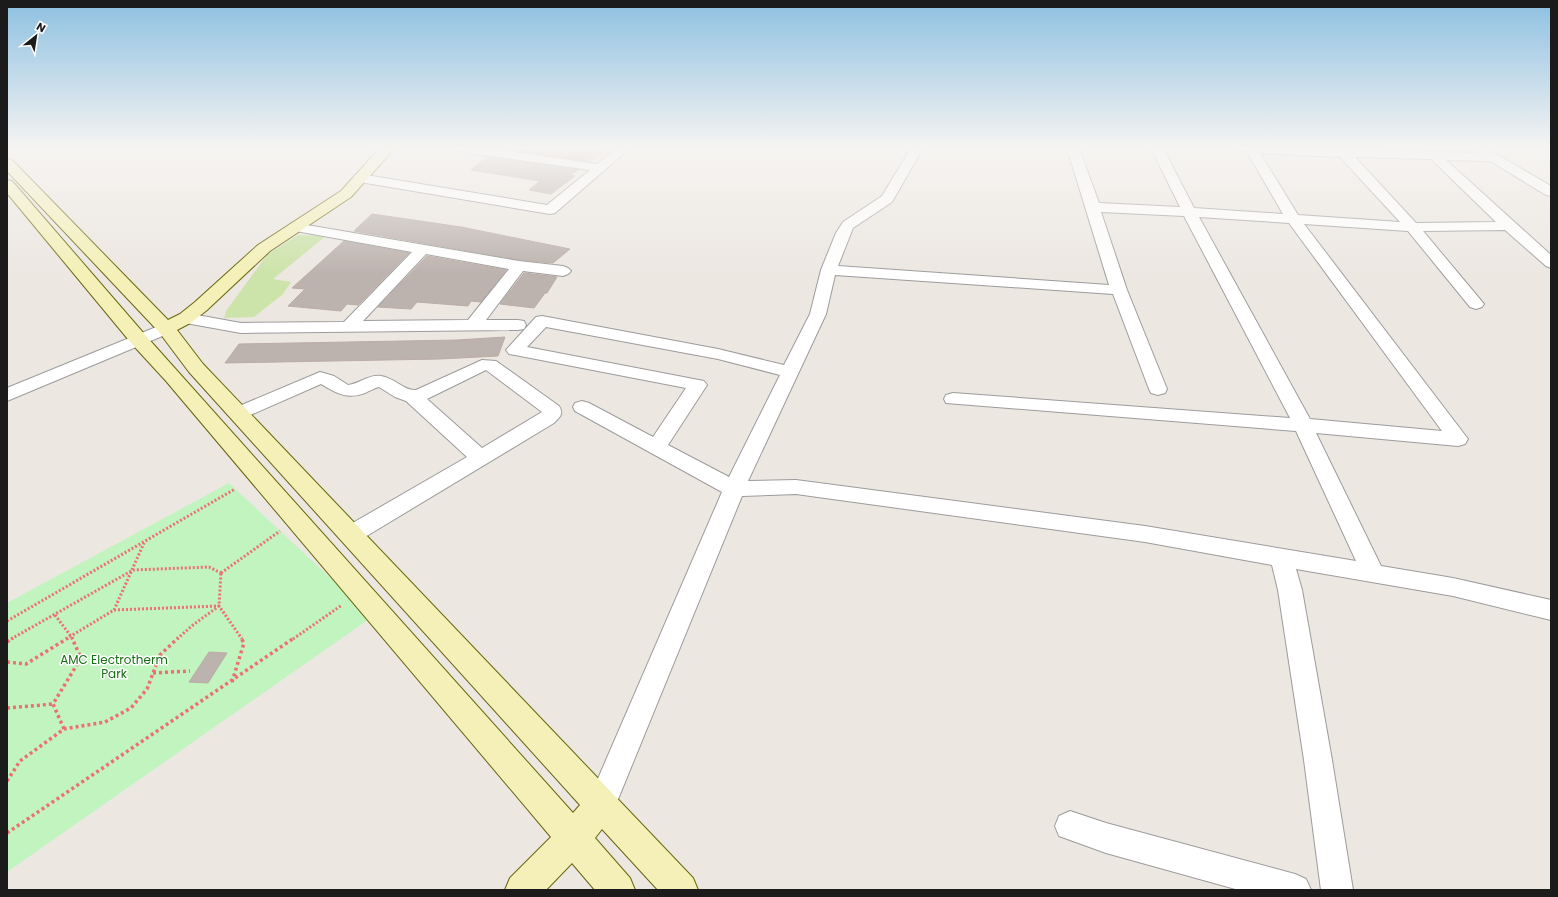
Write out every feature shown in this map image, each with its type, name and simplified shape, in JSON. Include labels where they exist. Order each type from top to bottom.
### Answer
[{"type":"street","points":[[12,190],[139,340],[179,383],[618,890]]},
{"type":"street","points":[[35,190],[176,323],[196,368],[352,534],[681,890]]},
{"type":"street","points":[[7,396],[176,323],[201,306],[264,248],[346,194],[350,190]]},
{"type":"street","points":[[430,190],[550,210],[574,190]]},
{"type":"street","points":[[522,890],[573,838],[602,804],[734,489],[818,314],[829,270],[843,233],[848,225],[887,199],[892,190]]},
{"type":"street","points":[[1087,190],[1118,290],[1158,389]]},
{"type":"street","points":[[1178,190],[1303,425],[1373,573]]},
{"type":"street","points":[[953,399],[1303,425],[1458,439],[1293,219],[1276,190]]},
{"type":"street","points":[[1378,190],[1412,227],[1476,304]]},
{"type":"street","points":[[1471,190],[1551,263]]},
{"type":"street","points":[[1093,207],[1412,227],[1509,226]]},
{"type":"street","points":[[295,227],[519,266],[563,271]]},
{"type":"street","points":[[348,327],[423,249]]},
{"type":"street","points":[[473,325],[519,266]]},
{"type":"street","points":[[829,270],[1118,290]]},
{"type":"street","points":[[657,447],[698,385],[515,350],[542,321],[718,354],[790,372]]},
{"type":"street","points":[[176,323],[241,328],[473,325],[518,326]]},
{"type":"street","points":[[239,413],[320,378],[326,379],[342,390],[349,391],[375,381],[381,381],[406,396],[412,396],[420,395],[482,364],[490,365],[552,410],[552,414],[547,419],[352,534]]},
{"type":"street","points":[[412,396],[481,458]]},
{"type":"street","points":[[582,407],[734,489],[796,487],[1145,534],[1453,586],[1551,610]]},
{"type":"street","points":[[1282,557],[1290,590],[1318,760],[1337,890]]},
{"type":"street","points":[[1070,826],[1106,838],[1295,890]]},
{"type":"path","points":[[7,621],[235,489]]},
{"type":"path","points":[[221,573],[280,531]]},
{"type":"path","points":[[114,610],[133,570],[144,542]]},
{"type":"path","points":[[7,642],[133,570],[209,567],[221,573]]},
{"type":"path","points":[[221,573],[220,606],[244,643],[232,682]]},
{"type":"path","points":[[7,834],[346,603]]},
{"type":"path","points":[[7,662],[26,664],[114,610],[220,606]]},
{"type":"path","points":[[7,781],[20,761],[64,729],[106,722],[131,708],[146,689],[160,655],[192,624],[220,606]]},
{"type":"path","points":[[53,704],[81,658],[71,636],[55,615]]},
{"type":"path","points":[[153,672],[190,671]]},
{"type":"path","points":[[53,704],[64,729]]},
{"type":"path","points":[[7,708],[53,704]]},
{"type":"green space","points":[[298,235],[326,236],[273,279],[291,282],[283,294],[254,317],[224,318],[226,311],[267,255]]},
{"type":"green space","name":"AMC Electrotherm Park","points":[[229,483],[372,617],[7,872],[7,603]]},
{"type":"building","points":[[529,190],[557,190],[551,194]]},
{"type":"building","points":[[372,214],[461,227],[570,249],[553,263],[519,260],[354,231]]},
{"type":"building","points":[[344,241],[409,253],[358,305],[347,304],[341,311],[288,306],[305,289],[292,288]]},
{"type":"building","points":[[427,256],[506,270],[481,302],[471,301],[468,306],[417,302],[411,309],[378,307]]},
{"type":"building","points":[[524,273],[557,277],[547,293],[545,293],[534,308],[500,304]]},
{"type":"building","points":[[505,337],[498,356],[440,359],[225,363],[239,344],[457,340]]},
{"type":"building","points":[[209,652],[227,653],[208,683],[189,682]]}]
